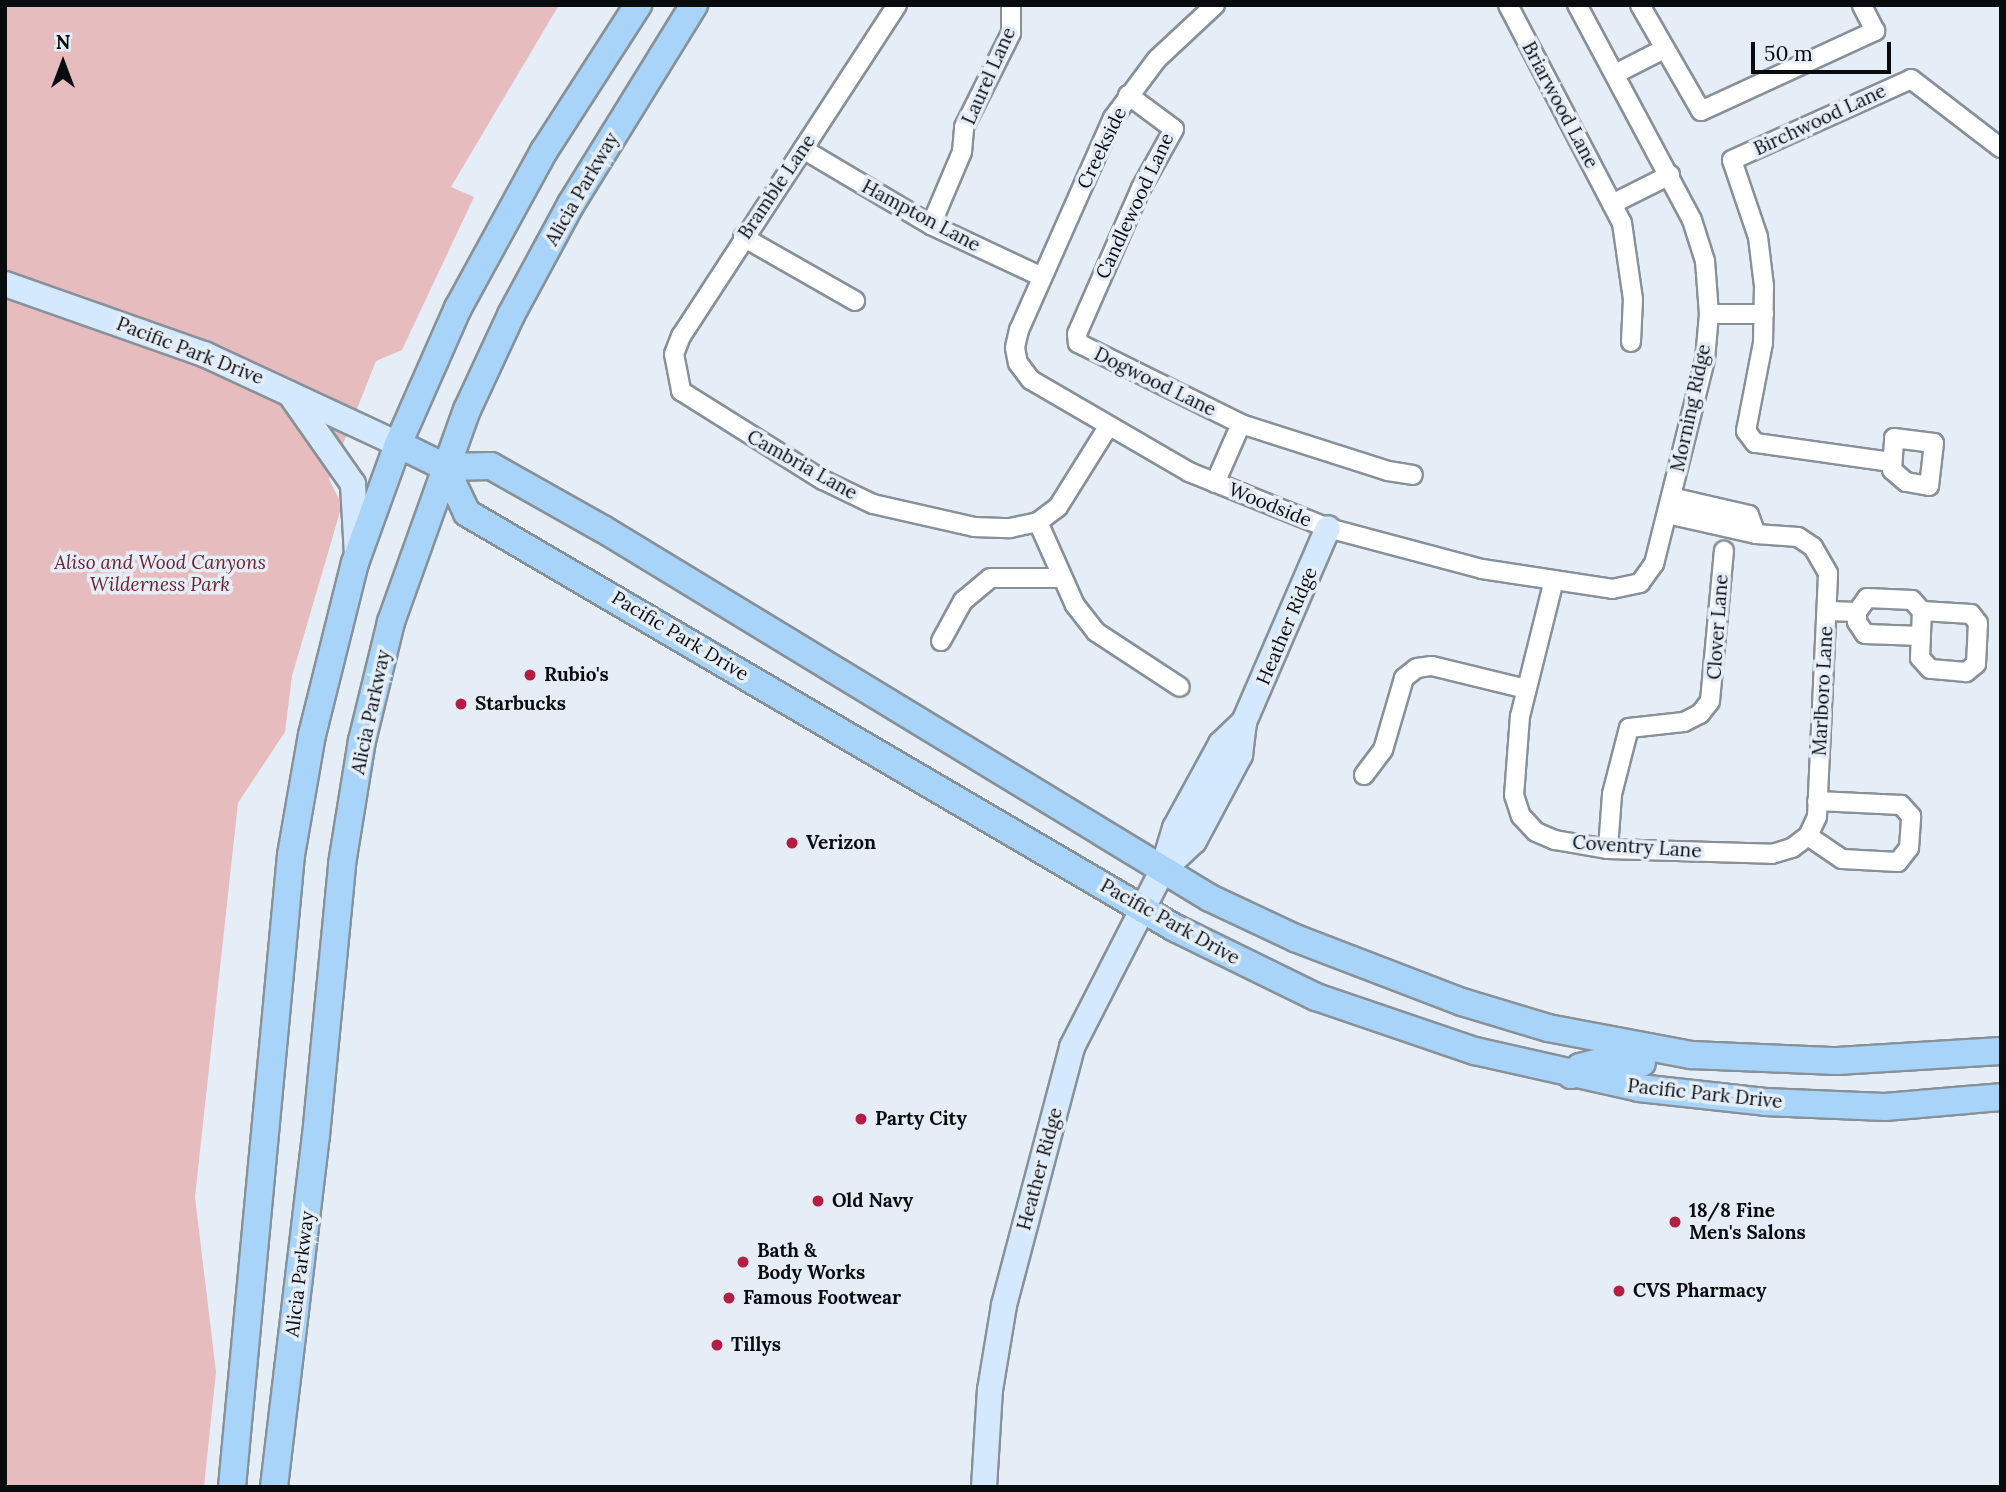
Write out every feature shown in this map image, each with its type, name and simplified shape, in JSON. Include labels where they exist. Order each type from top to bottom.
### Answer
[{"type":"main road","points":[[232,1487],[291,855],[323,685],[357,557],[398,443],[458,308],[544,151],[638,5]]},
{"type":"main road","name":"Alicia Parkway","points":[[274,1487],[316,1136],[342,864],[359,760],[391,622],[445,467],[517,304],[571,204],[694,5]]},
{"type":"main road","name":"Pacific Park Drive","points":[[398,443],[445,467],[486,463],[603,529],[1162,872],[1295,938],[1462,1002],[1628,1046],[1763,1059],[1915,1059],[2001,1051]]},
{"type":"main road","name":"Pacific Park Drive","points":[[445,467],[467,513],[1141,909],[1240,962],[1335,1004],[1437,1040],[1571,1075],[1765,1102],[1885,1107],[2001,1097]]},
{"type":"main road","points":[[1571,1075],[1580,1067],[1606,1060],[1712,1073],[1763,1059]]},
{"type":"street","name":"Bramble Lane","points":[[675,376],[674,354],[681,336],[743,237],[897,5]]},
{"type":"street","name":"Laurel Lane","points":[[931,225],[962,152],[964,127],[1012,33],[1011,5]]},
{"type":"street","name":"Creekside","points":[[1042,277],[1113,118],[1157,59],[1215,5]]},
{"type":"street","name":"Briarwood Lane","points":[[1508,5],[1612,204],[1630,249],[1631,342]]},
{"type":"street","name":"Morning Ridge","points":[[1577,5],[1670,175],[1692,220],[1705,261],[1709,314],[1705,359],[1654,564],[1640,583]]},
{"type":"street","points":[[1640,5],[1701,111],[1875,31],[1862,5]]},
{"type":"street","points":[[1615,74],[1664,49]]},
{"type":"street","name":"Birchwood Lane","points":[[1891,462],[1755,443],[1746,431],[1763,343],[1764,314],[1758,237],[1731,160],[1911,79],[2001,148]]},
{"type":"street","name":"Candlewood Lane","points":[[1077,334],[1141,188],[1174,129],[1128,95]]},
{"type":"street","name":"Hampton Lane","points":[[803,149],[931,225],[1042,277]]},
{"type":"street","points":[[1612,204],[1670,175]]},
{"type":"street","points":[[743,237],[855,301]]},
{"type":"street","name":"Woodside","points":[[1042,277],[1019,330],[1015,348],[1018,363],[1031,380],[1108,427],[1214,483],[1328,528],[1482,569],[1612,589],[1640,583]]},
{"type":"street","name":"Pacific Park Drive","points":[[5,284],[204,354],[285,388],[398,443]]},
{"type":"street","points":[[1709,314],[1764,314]]},
{"type":"street","name":"Dogwood Lane","points":[[1077,334],[1078,342],[1085,346],[1241,424],[1388,471],[1413,475]]},
{"type":"street","name":"Cambria Lane","points":[[675,376],[690,400],[823,480],[873,504],[974,527],[1010,527],[1038,522]]},
{"type":"street","points":[[285,388],[353,484],[357,557]]},
{"type":"street","points":[[1214,483],[1241,424]]},
{"type":"street","points":[[1108,427],[1069,496],[1038,522],[1062,578],[1096,632],[1180,687]]},
{"type":"street","name":"Marlboro Lane","points":[[1669,506],[1749,515],[1756,534],[1798,537],[1813,547],[1828,573],[1817,817],[1808,835]]},
{"type":"street","name":"Heather Ridge","points":[[984,1487],[990,1390],[1004,1305],[1072,1047],[1162,872],[1175,828],[1221,744],[1244,722],[1328,528]]},
{"type":"street","name":"Clover Lane","points":[[1608,849],[1612,794],[1629,728],[1684,722],[1700,714],[1710,701],[1724,551]]},
{"type":"street","points":[[941,641],[963,601],[990,578],[1062,578]]},
{"type":"street","name":"Coventry Lane","points":[[1554,580],[1526,689],[1514,795],[1521,816],[1536,832],[1555,840],[1608,849],[1751,853],[1792,848],[1808,835]]},
{"type":"street","points":[[1921,636],[1865,634],[1857,622],[1857,612],[1867,598],[1912,600],[1922,611],[1971,614],[1978,623],[1976,664],[1966,672],[1930,669],[1920,658],[1921,636],[1922,611]]},
{"type":"street","points":[[1827,611],[1857,612]]},
{"type":"street","points":[[1364,775],[1383,750],[1404,678],[1417,668],[1432,666],[1526,689]]},
{"type":"street","points":[[1808,835],[1842,859],[1898,862],[1909,848],[1911,816],[1901,804],[1817,801]]},
{"type":"green space","name":"Aliso and Wood Canyons Wilderness Park","points":[[5,5],[559,5],[451,187],[474,197],[402,350],[376,361],[329,479],[342,505],[292,676],[285,732],[238,803],[195,1197],[216,1372],[204,1487],[5,1487]]},
{"type":"place","name":"Rubio's","points":[[530,675]]},
{"type":"place","name":"Starbucks","points":[[461,704]]},
{"type":"place","name":"Verizon","points":[[792,843]]},
{"type":"place","name":"Party City","points":[[861,1119]]},
{"type":"place","name":"Old Navy","points":[[818,1201]]},
{"type":"place","name":"18/8 Fine Men's Salons","points":[[1675,1222]]},
{"type":"place","name":"Bath & Body Works","points":[[743,1262]]},
{"type":"place","name":"CVS Pharmacy","points":[[1619,1291]]},
{"type":"place","name":"Famous Footwear","points":[[729,1298]]},
{"type":"place","name":"Tillys","points":[[717,1345]]}]
